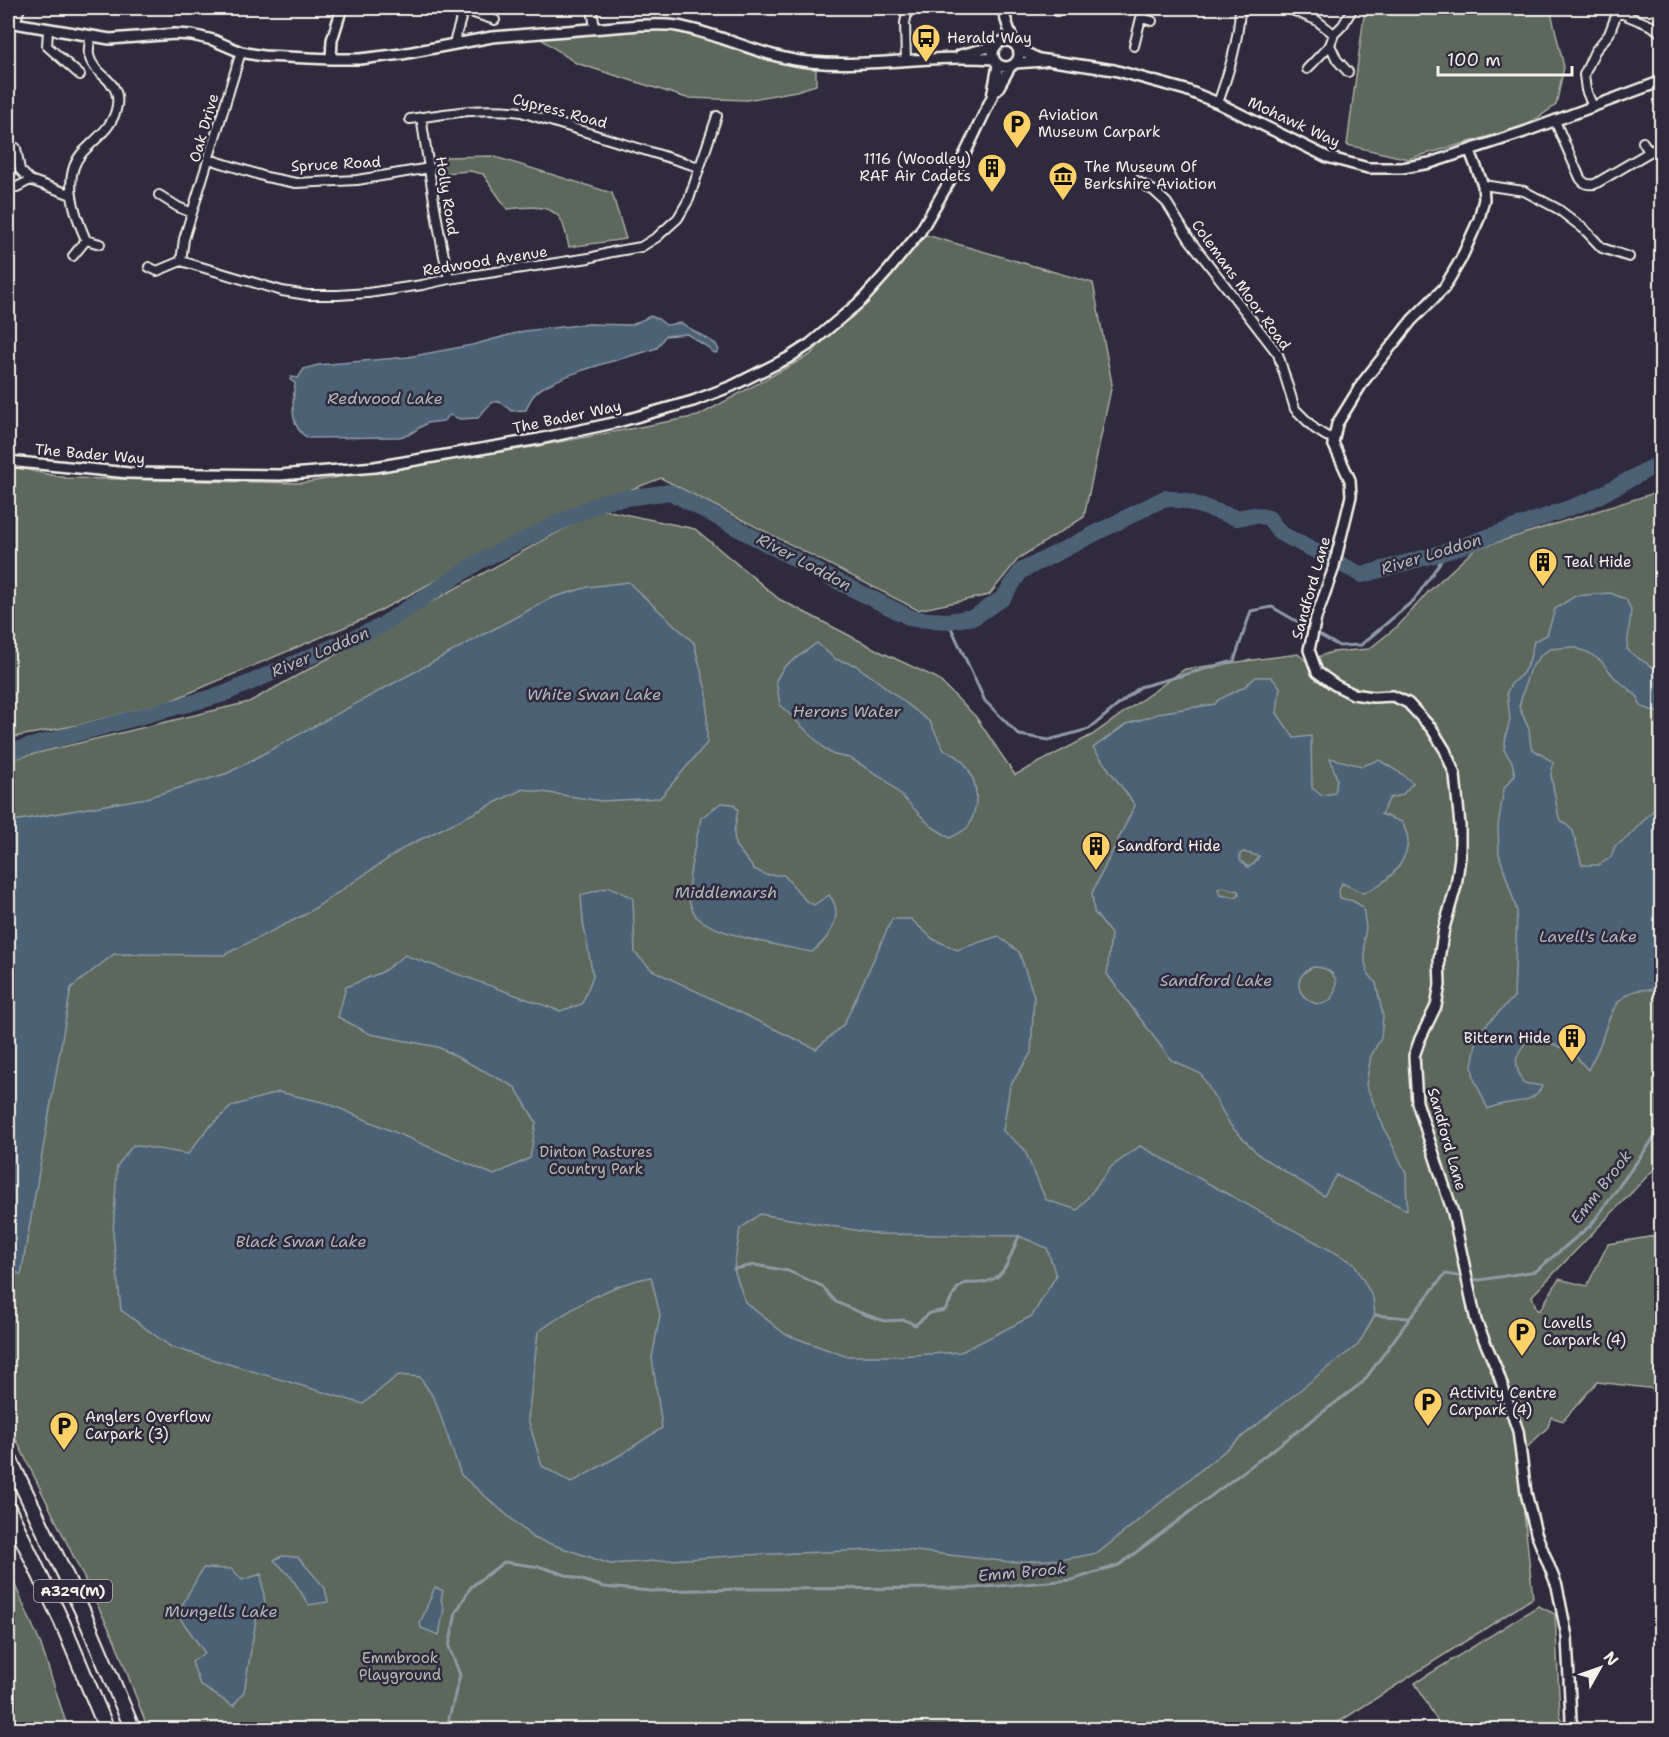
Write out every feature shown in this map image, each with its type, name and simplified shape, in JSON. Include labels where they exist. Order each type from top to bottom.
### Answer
[{"type":"highway","name":"A329(M)","points":[[8,1456],[83,1612],[133,1730]]},
{"type":"highway","name":"A329(M)","points":[[8,1508],[62,1622],[107,1730]]},
{"type":"street","points":[[20,8],[11,22],[110,39],[175,34],[192,35],[263,56],[331,59],[384,56],[492,37],[640,25],[677,26],[755,50],[808,62],[864,63],[956,57],[1013,65],[1019,56],[1002,8]]},
{"type":"street","points":[[331,59],[332,40],[342,8]]},
{"type":"street","points":[[592,8],[595,29]]},
{"type":"street","points":[[906,61],[904,22],[908,8]]},
{"type":"street","points":[[996,62],[993,50],[999,43],[1002,8]]},
{"type":"street","points":[[1134,46],[1146,8]]},
{"type":"street","points":[[1218,103],[1233,61],[1239,9],[1257,8]]},
{"type":"street","points":[[1287,8],[1316,20],[1334,34]]},
{"type":"street","points":[[1307,69],[1330,45],[1334,34],[1343,25],[1353,8]]},
{"type":"street","points":[[454,43],[464,9],[495,20]]},
{"type":"street","points":[[1593,107],[1586,90],[1584,75],[1596,51],[1609,34],[1619,10],[1652,26],[1662,34]]},
{"type":"street","points":[[1141,18],[1152,21]]},
{"type":"street","points":[[48,30],[47,46],[80,75]]},
{"type":"street","points":[[90,37],[89,55],[96,70],[113,83],[117,103],[112,121],[81,155],[71,174],[72,195],[77,220],[86,240],[100,244]]},
{"type":"street","points":[[956,57],[999,43],[1016,46]]},
{"type":"street","points":[[1330,45],[1337,60],[1348,72]]},
{"type":"street","name":"Mohawk Way","points":[[1016,46],[1039,59],[1114,70],[1186,90],[1218,103],[1327,157],[1368,168],[1418,166],[1470,151],[1555,122],[1662,81]]},
{"type":"street","name":"Oak Drive","points":[[181,261],[184,239],[242,51]]},
{"type":"street","name":"Mohawk Way","points":[[1013,65],[1049,61]]},
{"type":"street","name":"The Bader Way","points":[[993,98],[996,62]]},
{"type":"street","name":"The Bader Way","points":[[8,461],[129,473],[280,475],[375,467],[539,440],[618,422],[693,401],[732,386],[788,358],[810,344],[862,300],[920,232],[1013,65]]},
{"type":"street","name":"Cypress Road","points":[[410,119],[471,110],[498,109],[521,112],[699,168]]},
{"type":"street","name":"Redwood Avenue","points":[[181,261],[282,291],[307,295],[368,293],[589,258],[641,247],[657,237],[678,218],[689,199],[717,116]]},
{"type":"street","name":"Holly Road","points":[[421,117],[430,168],[432,198],[449,279]]},
{"type":"street","points":[[1555,122],[1580,178],[1589,185],[1595,184],[1658,147]]},
{"type":"street","points":[[1643,142],[1649,152]]},
{"type":"street","points":[[16,148],[20,170],[30,180],[72,195]]},
{"type":"street","points":[[1332,438],[1337,424],[1363,382],[1401,333],[1444,288],[1456,268],[1479,219],[1485,199],[1483,185],[1470,151]]},
{"type":"street","name":"Spruce Road","points":[[210,159],[266,177],[296,183],[357,180],[430,168]]},
{"type":"street","points":[[17,187],[30,180]]},
{"type":"street","name":"Colemans Moor Road","points":[[1137,181],[1154,190],[1167,204],[1189,239],[1278,354],[1295,409],[1315,429],[1332,438]]},
{"type":"street","points":[[1483,185],[1524,191],[1558,209],[1584,229],[1602,248],[1629,257]]},
{"type":"street","points":[[159,195],[192,213]]},
{"type":"street","points":[[73,256],[86,240]]},
{"type":"street","points":[[149,267],[157,271],[181,261]]},
{"type":"street","name":"Sandford Lane","points":[[1332,438],[1335,450],[1350,480],[1351,496],[1333,570],[1309,644],[1311,660],[1317,672],[1353,694],[1373,697],[1393,696],[1407,703],[1436,736],[1445,750],[1455,775],[1460,825],[1460,856],[1456,886],[1444,928],[1439,959],[1440,985],[1436,1006],[1414,1056],[1417,1102],[1453,1213],[1476,1321],[1513,1413],[1533,1523],[1557,1586],[1567,1637],[1571,1720],[1574,1730]]},
{"type":"green space","points":[[1365,8],[1550,8],[1564,67],[1556,105],[1526,126],[1408,159],[1347,145]]},
{"type":"green space","points":[[666,29],[769,58],[816,66],[816,85],[747,100],[687,98],[576,63],[541,39],[619,30]]},
{"type":"green space","points":[[492,156],[612,193],[626,239],[569,247],[561,220],[551,211],[536,207],[507,209],[483,174],[470,171],[444,173],[443,157]]},
{"type":"green space","points":[[926,235],[1093,283],[1112,384],[1084,517],[1019,558],[989,595],[918,610],[661,478],[542,524],[366,618],[168,702],[79,725],[8,738],[8,466],[66,478],[301,483],[533,447],[698,416],[810,355]]},
{"type":"green space","name":"Dinton Pastures Country Park","points":[[1661,491],[1661,1162],[1532,1296],[1537,1310],[1540,1310],[1559,1279],[1587,1286],[1608,1244],[1661,1235],[1661,1383],[1656,1389],[1597,1382],[1563,1421],[1551,1417],[1548,1427],[1518,1456],[1533,1598],[1328,1729],[148,1729],[115,1641],[8,1423],[8,760],[249,702],[600,509],[695,529],[779,599],[937,678],[976,717],[1015,775],[1092,735],[1185,669],[1298,654],[1306,661],[1332,652],[1369,649],[1399,625],[1429,591],[1475,549]]},
{"type":"green space","points":[[8,1569],[41,1645],[68,1729],[8,1729]]},
{"type":"green space","points":[[1538,1606],[1555,1614],[1560,1715],[1566,1729],[1442,1729],[1415,1683]]},
{"type":"water","name":"Redwood Lake","points":[[650,316],[666,325],[681,323],[716,344],[719,350],[716,353],[712,352],[687,334],[665,336],[657,348],[583,370],[555,381],[537,392],[526,410],[511,411],[501,403],[493,402],[478,418],[460,419],[450,415],[443,421],[427,423],[408,435],[399,437],[308,438],[297,428],[293,414],[295,383],[290,380],[291,377],[298,378],[304,369],[318,365],[408,357],[472,345],[524,331],[589,324],[632,325]]},
{"type":"water","name":"White Swan Lake","points":[[628,582],[694,643],[707,694],[707,743],[660,798],[601,801],[523,789],[407,846],[306,914],[224,955],[114,954],[71,988],[21,1275],[8,1267],[8,822],[146,798],[228,773],[551,598],[588,587]]},
{"type":"water","name":"Lavell's Lake","points":[[1610,593],[1626,599],[1631,610],[1627,649],[1661,674],[1661,737],[1659,713],[1640,706],[1638,697],[1615,678],[1601,661],[1574,647],[1550,649],[1540,656],[1529,671],[1519,707],[1529,729],[1531,748],[1553,762],[1551,775],[1559,818],[1573,831],[1582,865],[1599,865],[1611,857],[1615,846],[1627,838],[1661,802],[1661,990],[1638,990],[1619,1002],[1611,1014],[1588,1070],[1571,1051],[1531,1036],[1521,1048],[1516,1063],[1523,1083],[1542,1086],[1538,1093],[1526,1100],[1488,1109],[1474,1079],[1472,1065],[1477,1039],[1484,1027],[1514,997],[1517,911],[1499,854],[1498,826],[1504,788],[1515,775],[1512,762],[1504,750],[1510,720],[1507,692],[1529,662],[1534,641],[1547,635],[1555,609],[1575,596]]},
{"type":"water","name":"Herons Water","points":[[817,643],[835,659],[855,665],[930,722],[944,750],[961,760],[972,777],[976,796],[973,816],[967,828],[950,838],[931,826],[885,779],[850,758],[834,755],[826,750],[780,705],[776,680],[784,667]]},
{"type":"water","name":"Sandford Lake","points":[[1256,677],[1271,677],[1280,687],[1277,713],[1294,738],[1311,736],[1312,788],[1321,795],[1335,793],[1337,779],[1330,758],[1362,766],[1379,760],[1413,783],[1402,795],[1390,798],[1381,814],[1402,822],[1407,833],[1407,849],[1399,866],[1379,885],[1363,893],[1342,883],[1339,890],[1340,898],[1353,901],[1363,907],[1366,928],[1365,962],[1368,973],[1376,983],[1383,1016],[1381,1038],[1371,1056],[1366,1085],[1406,1173],[1407,1210],[1336,1175],[1324,1196],[1260,1156],[1231,1126],[1201,1074],[1171,1060],[1107,974],[1111,934],[1094,912],[1092,893],[1135,805],[1093,748],[1127,724],[1164,712],[1215,704],[1218,700],[1244,687]],"holes":[[[1243,852],[1259,856],[1254,864],[1248,867],[1240,860],[1240,854]],[[1222,887],[1238,891],[1239,894],[1236,897],[1220,895],[1218,889]],[[1313,967],[1327,970],[1336,980],[1333,995],[1326,1002],[1318,1004],[1309,1000],[1302,993],[1299,985],[1302,975]]]},
{"type":"water","name":"Middlemarsh","points":[[721,803],[733,804],[738,810],[734,832],[735,845],[754,869],[766,875],[784,875],[806,901],[814,905],[829,895],[834,903],[836,918],[833,926],[829,934],[812,952],[734,935],[706,923],[695,914],[689,900],[689,880],[701,818]]},
{"type":"water","name":"Black Swan Lake","points":[[610,887],[633,898],[635,953],[652,970],[816,1049],[844,1024],[892,919],[911,919],[933,939],[957,950],[998,936],[1019,952],[1034,996],[1031,1053],[1010,1086],[1003,1131],[1024,1149],[1046,1200],[1078,1210],[1111,1167],[1140,1146],[1354,1263],[1373,1298],[1375,1315],[1358,1345],[1098,1553],[1066,1559],[1010,1562],[898,1549],[747,1555],[610,1564],[533,1538],[461,1475],[435,1400],[420,1377],[398,1375],[363,1404],[171,1347],[121,1310],[113,1234],[117,1166],[133,1145],[188,1154],[207,1129],[232,1106],[279,1092],[327,1103],[494,1175],[530,1158],[536,1122],[515,1087],[438,1047],[370,1034],[338,1017],[346,987],[382,972],[405,955],[560,1011],[582,1004],[593,976],[583,922],[581,895]],"holes":[[[760,1214],[878,1234],[1019,1236],[1047,1248],[1056,1276],[1032,1316],[961,1352],[898,1356],[845,1356],[785,1334],[745,1302],[734,1269],[740,1229]],[[651,1277],[660,1315],[652,1358],[662,1428],[571,1483],[542,1466],[528,1419],[538,1332],[564,1314],[606,1291],[635,1280]]]},
{"type":"water","points":[[282,1556],[298,1557],[325,1588],[328,1602],[309,1605],[291,1577],[274,1560]]},
{"type":"water","name":"Mungells Lake","points":[[203,1568],[232,1569],[242,1580],[261,1574],[265,1604],[256,1620],[244,1692],[233,1706],[200,1685],[192,1662],[205,1653],[177,1614]]},
{"type":"water","points":[[435,1587],[443,1591],[441,1600],[444,1609],[439,1635],[421,1628],[420,1623]]},
{"type":"waterway","name":"River Loddon","points":[[8,752],[221,695],[379,627],[480,561],[604,501],[670,492],[823,574],[913,619],[948,621],[974,617],[1003,598],[1021,571],[1165,498],[1185,501],[1237,518],[1255,515],[1269,518],[1280,533],[1362,575],[1448,551],[1589,501],[1662,462]]},
{"type":"waterway","points":[[1316,633],[1339,646],[1361,645],[1414,600],[1448,551]]},
{"type":"waterway","points":[[948,621],[985,701],[1019,735],[1049,740],[1089,729],[1140,687],[1234,661],[1251,611],[1272,607],[1310,629]]},
{"type":"waterway","name":"Emm Brook","points":[[1470,1279],[1480,1280],[1536,1271],[1591,1225],[1662,1127]]},
{"type":"waterway","points":[[734,1269],[755,1265],[788,1271],[822,1286],[836,1302],[861,1313],[884,1321],[905,1320],[915,1325],[930,1313],[945,1310],[957,1289],[965,1283],[978,1283],[996,1278],[1006,1265],[1019,1236]]},
{"type":"waterway","name":"Emm Brook","points":[[446,1730],[460,1675],[449,1647],[456,1612],[471,1587],[504,1562],[541,1567],[604,1587],[651,1591],[974,1588],[1072,1580],[1119,1565],[1363,1382],[1445,1274],[1464,1277]]},
{"type":"waterway","points":[[1375,1315],[1409,1318]]},
{"type":"place","name":"Herald Way","points":[[926,64]]},
{"type":"place","name":"Aviation Museum Carpark","points":[[1017,150]]},
{"type":"place","name":"1116 (Woodley) RAF Air Cadets","points":[[992,194]]},
{"type":"place","name":"The Museum Of Berkshire Aviation","points":[[1063,202]]},
{"type":"place","name":"Teal Hide","points":[[1543,588]]},
{"type":"place","name":"Sandford Hide","points":[[1096,872]]},
{"type":"place","name":"Bittern Hide","points":[[1572,1064]]},
{"type":"place","name":"Lavells Carpark (4)","points":[[1522,1358]]},
{"type":"place","name":"Activity Centre Carpark (4)","points":[[1428,1428]]},
{"type":"place","name":"Anglers Overflow Carpark (3)","points":[[64,1452]]},
{"type":"park label","name":"Emmbrook Playground","points":[[400,1666]]}]
